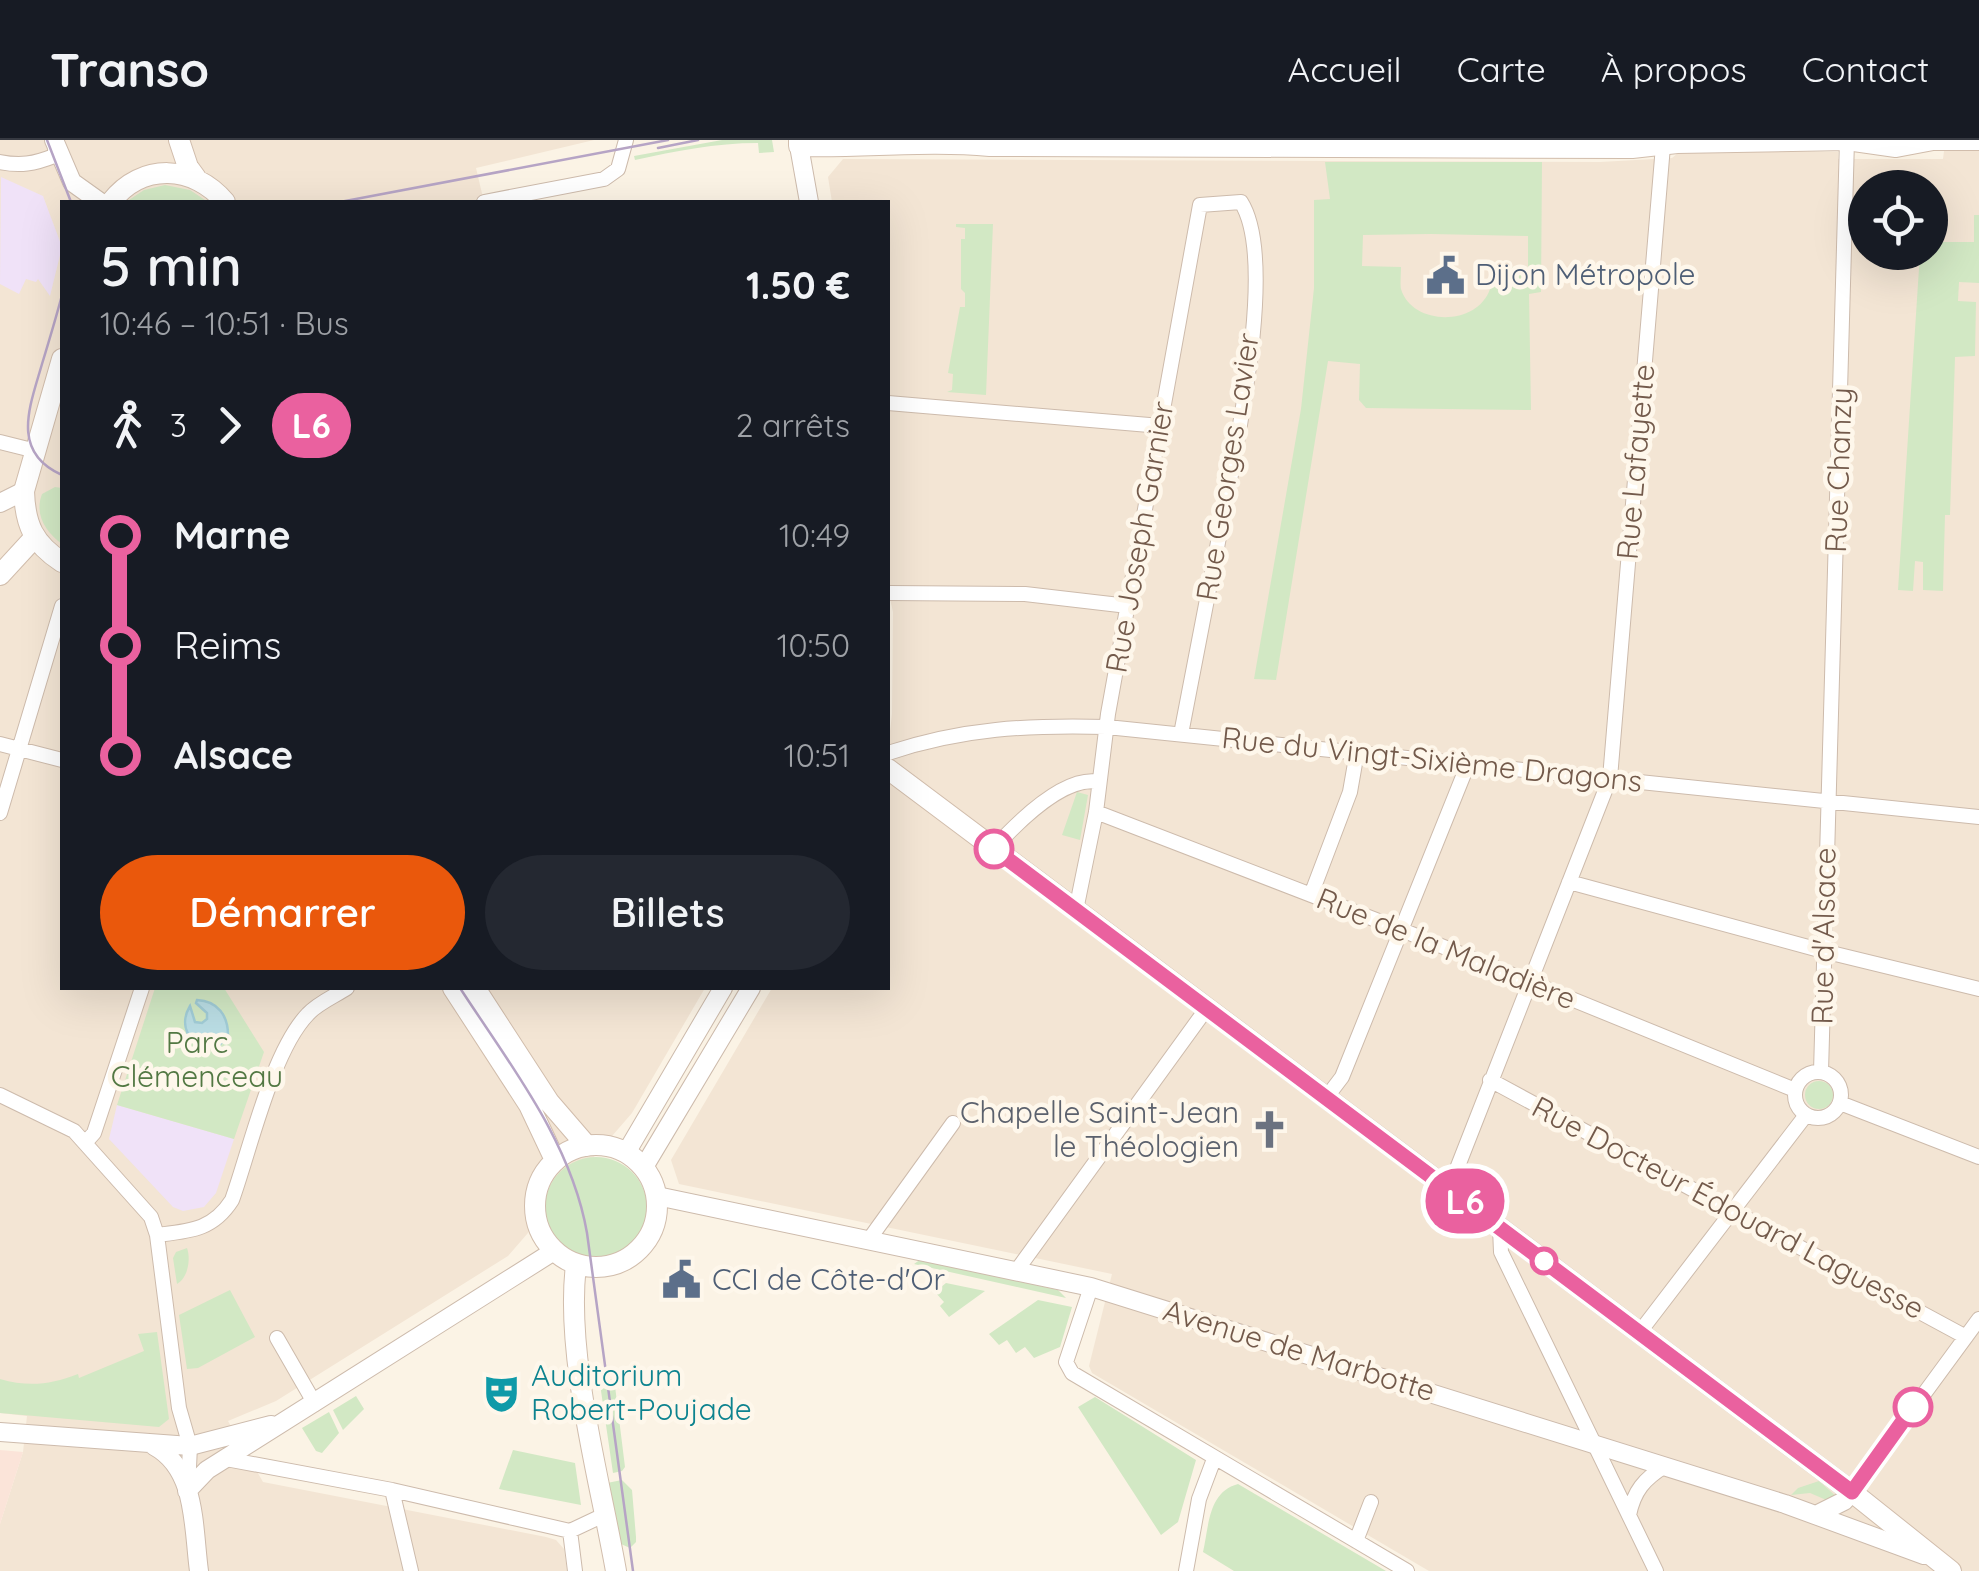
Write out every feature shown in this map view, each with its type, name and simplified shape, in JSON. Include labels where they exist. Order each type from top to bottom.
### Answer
[{"type":"main road","points":[[158,173],[172,156],[178,140]]},
{"type":"main road","points":[[178,140],[188,168],[223,200]]},
{"type":"main road","points":[[799,143],[1662,146],[1847,140],[1896,147],[1933,140],[1979,140]]},
{"type":"main road","points":[[113,200],[131,183],[158,173],[196,178]]},
{"type":"main road","points":[[60,366],[24,491],[24,511],[34,538],[60,560]]},
{"type":"main road","points":[[0,575],[34,538]]},
{"type":"main road","points":[[890,770],[1852,1492],[1951,1571]]},
{"type":"main road","points":[[455,990],[529,1105],[555,1160]]},
{"type":"main road","points":[[476,990],[549,1102],[586,1146]]},
{"type":"main road","points":[[603,1145],[626,1152],[644,1168],[656,1196],[656,1220],[639,1250],[608,1267],[576,1265],[554,1251],[541,1234],[535,1205],[538,1185],[555,1160],[586,1146],[603,1145]]},
{"type":"main road","points":[[576,1265],[572,1292],[582,1389],[616,1571]]},
{"type":"street","points":[[494,200],[604,179],[618,169],[626,140]]},
{"type":"street","name":"Rue Chanzy","points":[[1827,800],[1847,140]]},
{"type":"street","points":[[799,143],[809,200]]},
{"type":"street","points":[[0,162],[38,162],[54,156],[55,144]]},
{"type":"street","points":[[55,144],[72,182],[97,200]]},
{"type":"street","name":"Rue Lafayette","points":[[1449,1188],[1610,778],[1662,146]]},
{"type":"street","name":"Rue Joseph Garnier","points":[[1076,910],[1200,206],[1241,202]]},
{"type":"street","name":"Rue Georges Lavier","points":[[1182,734],[1246,395],[1256,274],[1249,215],[1241,202]]},
{"type":"street","points":[[890,403],[1160,426]]},
{"type":"street","points":[[0,442],[36,452]]},
{"type":"street","points":[[0,503],[24,491]]},
{"type":"street","points":[[890,594],[1025,594],[1128,606]]},
{"type":"street","points":[[0,813],[60,613]]},
{"type":"street","name":"Rue du Vingt-Sixième Dragons","points":[[890,752],[998,728],[1107,727],[1979,817]]},
{"type":"street","points":[[0,744],[60,759]]},
{"type":"street","points":[[1310,895],[1350,792],[1356,752]]},
{"type":"street","points":[[1326,1098],[1342,1077],[1468,764]]},
{"type":"street","points":[[994,848],[1038,807],[1068,787],[1090,780],[1099,782]]},
{"type":"street","name":"Rue d'Alsace","points":[[1820,1072],[1827,800]]},
{"type":"street","name":"Rue de la Maladière","points":[[1096,812],[1402,930],[1795,1090]]},
{"type":"street","points":[[1569,882],[1979,990]]},
{"type":"street","points":[[86,1143],[94,1133],[141,990]]},
{"type":"street","points":[[156,1235],[197,1230],[224,1214],[288,1045],[309,1012],[344,990]]},
{"type":"street","points":[[626,1152],[722,990]]},
{"type":"street","points":[[644,1168],[750,990]]},
{"type":"street","points":[[1017,1270],[1207,1008]]},
{"type":"street","points":[[1820,1072],[1836,1080],[1840,1103],[1827,1117],[1806,1116],[1796,1104],[1795,1090],[1803,1076],[1820,1072]]},
{"type":"street","name":"Rue Docteur Édouard Laguesse","points":[[1490,1080],[1966,1337]]},
{"type":"street","points":[[0,1095],[68,1127],[150,1217],[156,1235],[179,1408],[190,1446],[187,1491]]},
{"type":"street","points":[[1840,1103],[1979,1157]]},
{"type":"street","points":[[1640,1333],[1806,1116]]},
{"type":"street","points":[[868,1242],[953,1123]]},
{"type":"street","name":"Avenue de Marbotte","points":[[656,1196],[1091,1286],[1665,1466],[1928,1556]]},
{"type":"street","points":[[1500,1228],[1501,1252],[1656,1571]]},
{"type":"street","points":[[187,1491],[226,1459],[554,1251]]},
{"type":"street","points":[[1091,1286],[1066,1362],[1072,1374],[1407,1571]]},
{"type":"street","points":[[1816,1515],[1844,1501],[1852,1492],[1979,1318]]},
{"type":"street","points":[[277,1338],[315,1404]]},
{"type":"street","points":[[179,1408],[188,1424],[196,1429],[218,1435],[236,1434]]},
{"type":"street","points":[[151,1444],[175,1432],[179,1408]]},
{"type":"street","points":[[0,1432],[190,1446],[286,1421]]},
{"type":"street","points":[[255,1442],[254,1458],[262,1465]]},
{"type":"street","points":[[151,1444],[181,1468],[199,1571]]},
{"type":"street","points":[[226,1459],[392,1490],[570,1531],[606,1514]]},
{"type":"street","points":[[1186,1571],[1198,1498],[1214,1459]]},
{"type":"street","points":[[1629,1516],[1632,1498],[1640,1486],[1665,1466]]},
{"type":"street","points":[[392,1490],[412,1571]]},
{"type":"street","points":[[1356,1541],[1371,1502]]},
{"type":"street","points":[[570,1531],[575,1571]]},
{"type":"shaded area","points":[[0,140],[594,140],[476,168],[484,200],[60,200],[60,990],[704,990],[632,1113],[508,1256],[276,1401],[228,1421],[263,1482],[546,1537],[556,1540],[564,1549],[567,1571],[0,1571],[0,1524],[23,1452],[27,1416],[0,1413]]},
{"type":"shaded area","points":[[1716,151],[1838,152],[1838,159],[1943,159],[1944,151],[1979,151],[1979,1571],[1429,1571],[1092,1373],[1089,1366],[1112,1274],[679,1184],[671,1160],[771,990],[890,990],[890,200],[832,200],[828,177],[843,159],[1600,162]]},
{"type":"shaded area","points":[[1,177],[43,196],[60,242],[60,255],[50,296],[38,279],[26,279],[19,294],[0,284]]},
{"type":"shaded area","points":[[117,1105],[234,1139],[216,1193],[204,1207],[183,1211],[173,1207],[109,1139]]},
{"type":"shaded area","points":[[0,1450],[23,1452],[0,1524]]},
{"type":"green space","points":[[722,140],[772,140],[774,152],[759,153],[758,143],[742,143],[635,160],[634,156]]},
{"type":"green space","points":[[1325,162],[1542,162],[1541,292],[1529,294],[1531,410],[1366,408],[1359,400],[1360,364],[1328,361],[1276,680],[1254,679],[1301,409],[1314,288],[1314,200],[1330,199]],"holes":[[[1363,235],[1528,236],[1528,267],[1490,267],[1490,289],[1483,301],[1459,315],[1431,315],[1407,301],[1401,289],[1401,267],[1362,266]]]},
{"type":"green space","points":[[165,185],[190,190],[205,200],[129,200],[144,190]]},
{"type":"green space","points":[[1974,215],[1979,215],[1979,283],[1959,282],[1958,301],[1976,302],[1975,356],[1955,357],[1950,515],[1945,515],[1943,591],[1923,590],[1923,562],[1915,561],[1913,591],[1898,590],[1919,270],[1948,270],[1948,242],[1974,242]]},
{"type":"green space","points":[[956,224],[993,224],[986,395],[947,392],[952,390],[953,374],[948,373],[960,307],[965,307],[961,239],[965,239],[965,228]]},
{"type":"green space","points":[[60,488],[60,542],[41,516],[42,494]]},
{"type":"green space","points":[[1077,792],[1088,795],[1080,840],[1062,835]]},
{"type":"green space","name":"Parc Clémenceau","points":[[154,990],[225,990],[264,1052],[234,1139],[117,1105]]},
{"type":"green space","points":[[1819,1081],[1829,1085],[1833,1095],[1829,1105],[1819,1109],[1809,1105],[1805,1095],[1809,1085]]},
{"type":"green space","points":[[596,1157],[616,1161],[632,1172],[643,1188],[647,1208],[643,1228],[632,1244],[616,1255],[596,1259],[576,1255],[560,1244],[549,1228],[545,1208],[549,1188],[560,1172],[576,1161]]},
{"type":"green space","points":[[187,1248],[188,1268],[177,1284],[173,1258],[176,1252]]},
{"type":"green space","points":[[921,1259],[1058,1290],[1066,1298],[914,1264]]},
{"type":"green space","points":[[946,1283],[985,1291],[949,1317],[935,1292]]},
{"type":"green space","points":[[230,1290],[255,1337],[198,1368],[187,1369],[179,1315]]},
{"type":"green space","points":[[1038,1300],[1072,1307],[1060,1347],[1034,1358],[1025,1347],[1016,1353],[1007,1340],[999,1345],[989,1334]]},
{"type":"green space","points":[[157,1332],[169,1419],[159,1427],[0,1413],[0,1379],[30,1384],[78,1374],[79,1378],[144,1351],[138,1334]]},
{"type":"green space","points":[[614,1378],[625,1467],[613,1473],[600,1384]]},
{"type":"green space","points":[[356,1396],[364,1409],[343,1430],[333,1410]]},
{"type":"green space","points":[[1095,1397],[1196,1460],[1178,1522],[1161,1535],[1078,1407]]},
{"type":"green space","points":[[329,1412],[339,1433],[322,1453],[316,1451],[302,1428]]},
{"type":"green space","points":[[513,1450],[575,1463],[581,1505],[499,1489]]},
{"type":"green space","points":[[622,1480],[632,1490],[636,1542],[630,1548],[621,1544],[607,1483]]},
{"type":"green space","points":[[1819,1481],[1838,1498],[1831,1502],[1810,1493],[1791,1495],[1798,1488]]},
{"type":"green space","points":[[1238,1484],[1386,1571],[1234,1571],[1203,1552],[1215,1502],[1228,1488]]},
{"type":"water","points":[[197,1000],[211,1003],[224,1016],[228,1035],[217,1048],[198,1046],[187,1032],[185,1022],[190,1006],[195,1022],[207,1019]]},
{"type":"tram line","points":[[47,140],[70,200]]},
{"type":"tram line","points":[[351,200],[668,140]]},
{"type":"tram line","points":[[658,148],[698,140]]},
{"type":"tram line","points":[[60,302],[28,427],[35,454],[60,474]]},
{"type":"tram line","points":[[461,990],[553,1135],[579,1199],[587,1233],[633,1571]]},
{"type":"bus line","name":"L6","points":[[994,849],[1852,1492],[1913,1407]]},
{"type":"place","name":"Dijon Métropole","points":[[1445,275]]},
{"type":"place","name":"Chapelle Saint-Jean le Théologien","points":[[1269,1130]]},
{"type":"place","name":"CCI de Côte-d'Or","points":[[682,1280]]},
{"type":"place","name":"Auditorium Robert-Poujade","points":[[501,1393]]}]
